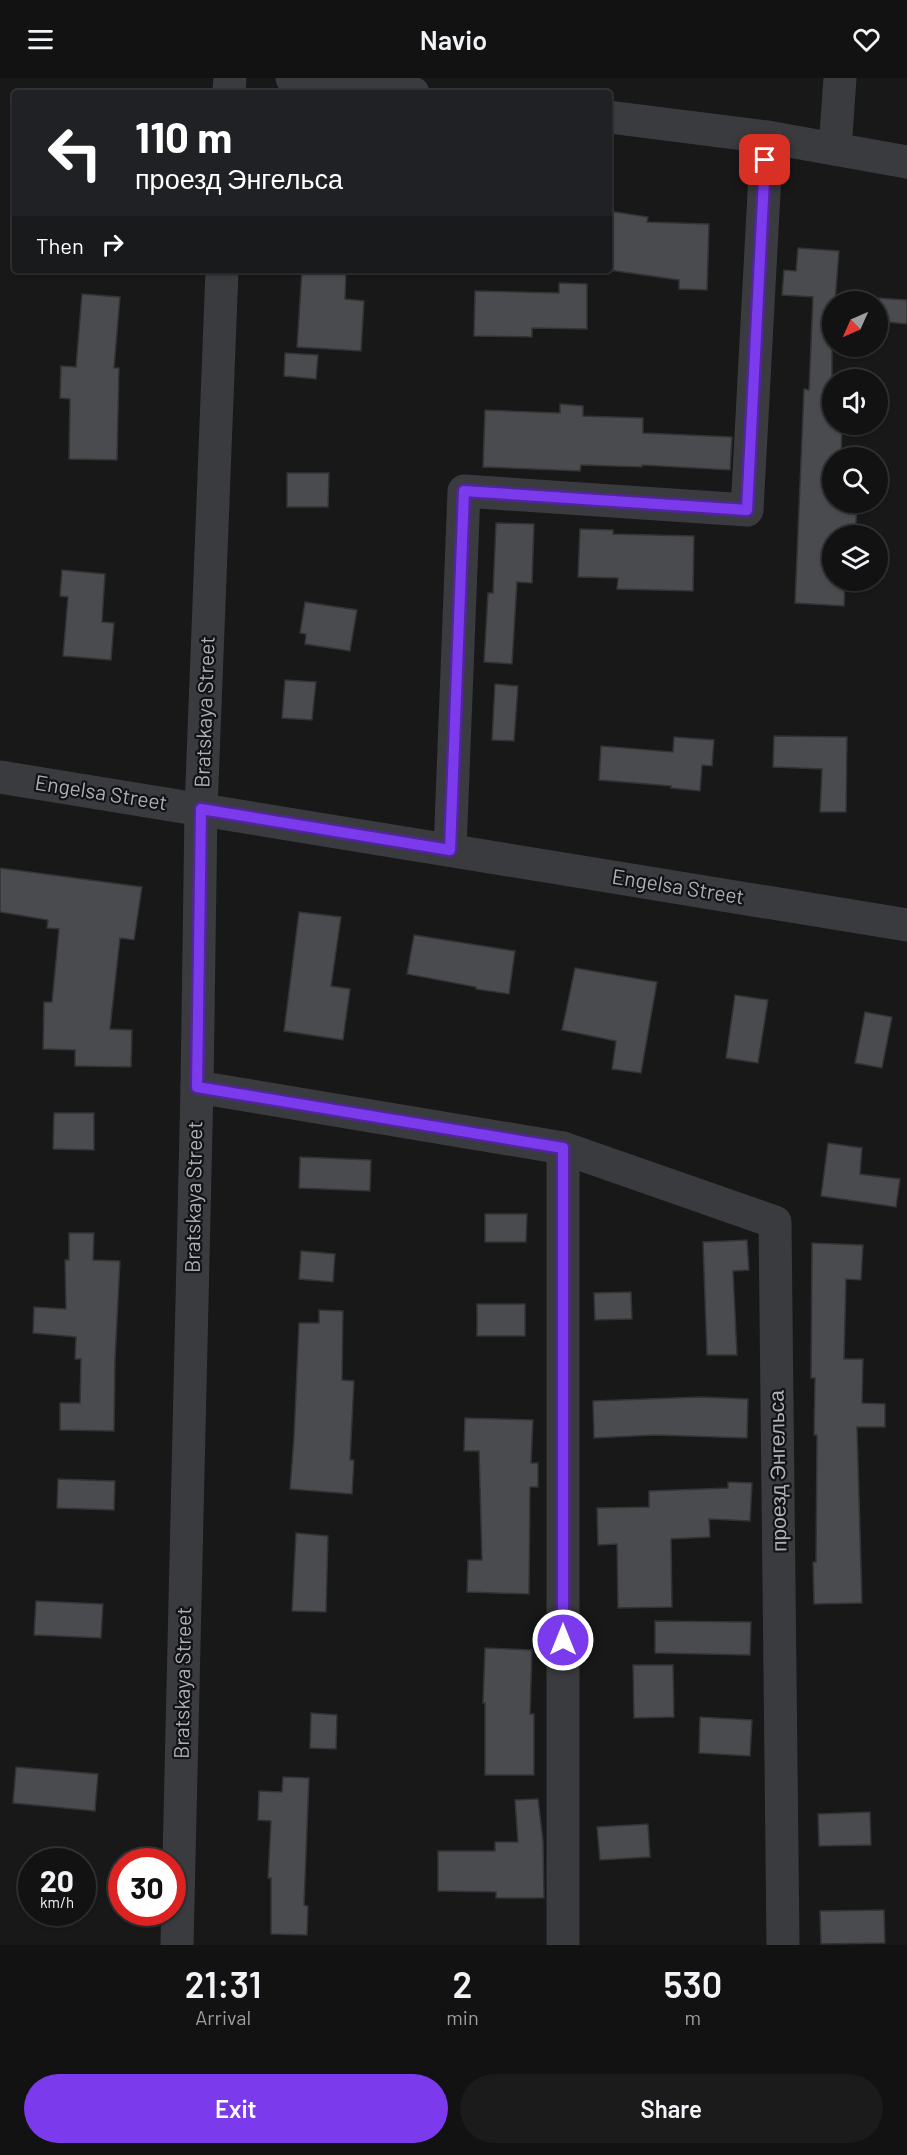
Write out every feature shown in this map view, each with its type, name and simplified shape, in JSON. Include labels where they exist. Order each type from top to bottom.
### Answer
[{"type":"street","points":[[292,78],[389,90]]},
{"type":"street","points":[[835,149],[840,78]]},
{"type":"street","points":[[612,117],[767,137],[907,162]]},
{"type":"street","points":[[450,850],[464,491],[747,510],[767,137]]},
{"type":"street","name":"Bratskaya Street","points":[[177,1945],[197,1087],[201,809],[222,273]]},
{"type":"street","name":"Engelsa Street","points":[[0,777],[907,925]]},
{"type":"street","name":"проезд Энгельса","points":[[197,1087],[563,1148],[775,1222],[783,1945]]},
{"type":"street","points":[[563,1148],[563,1945]]},
{"type":"building","points":[[612,211],[648,217],[647,222],[709,224],[707,290],[679,289],[679,280],[612,270]]},
{"type":"building","points":[[798,248],[839,251],[836,291],[822,291],[822,357],[832,357],[832,369],[822,369],[822,435],[842,435],[841,447],[822,447],[822,513],[857,513],[856,525],[822,525],[822,591],[845,591],[844,606],[795,603],[804,389],[809,390],[813,297],[782,295],[784,270],[796,271]]},
{"type":"building","points":[[302,273],[346,273],[345,299],[364,301],[361,351],[297,347]]},
{"type":"building","points":[[559,283],[587,284],[587,329],[532,328],[532,337],[474,336],[475,291],[559,293]]},
{"type":"building","points":[[82,294],[120,297],[114,368],[119,368],[117,460],[69,459],[70,399],[60,398],[61,366],[76,367]]},
{"type":"building","points":[[888,299],[907,300],[907,324],[888,322]]},
{"type":"building","points":[[285,353],[318,355],[316,379],[284,376]]},
{"type":"building","points":[[560,404],[583,406],[583,416],[643,418],[643,433],[732,437],[730,470],[642,465],[642,467],[581,465],[580,471],[483,467],[485,410],[560,413]]},
{"type":"building","points":[[287,473],[329,473],[328,507],[287,507]]},
{"type":"building","points":[[496,523],[534,524],[532,583],[517,582],[512,664],[484,662],[488,593],[493,593]]},
{"type":"building","points":[[580,529],[613,530],[613,534],[694,536],[693,591],[617,589],[618,578],[578,577]]},
{"type":"building","points":[[62,570],[105,574],[102,622],[114,623],[111,660],[63,656],[68,597],[60,596]]},
{"type":"building","points":[[305,602],[357,610],[350,651],[305,644],[306,634],[300,633]]},
{"type":"building","points":[[285,680],[316,682],[312,720],[282,718]]},
{"type":"building","points":[[495,684],[518,686],[514,741],[492,740]]},
{"type":"building","points":[[774,736],[847,737],[846,812],[820,812],[822,769],[773,767]]},
{"type":"building","points":[[674,737],[714,740],[712,766],[702,765],[700,791],[671,788],[671,786],[599,780],[601,746],[673,752]]},
{"type":"building","points":[[0,868],[142,887],[134,940],[120,938],[110,1029],[132,1030],[131,1067],[75,1066],[75,1050],[43,1049],[44,1002],[52,1002],[59,929],[47,928],[48,920],[0,912]]},
{"type":"building","points":[[299,912],[341,917],[331,986],[350,989],[343,1040],[284,1031]]},
{"type":"building","points":[[414,935],[515,951],[509,994],[407,974]]},
{"type":"building","points":[[575,968],[657,982],[641,1073],[612,1069],[616,1041],[562,1030]]},
{"type":"building","points":[[735,995],[768,1000],[758,1063],[726,1058]]},
{"type":"building","points":[[865,1012],[892,1017],[882,1068],[855,1063]]},
{"type":"building","points":[[54,1113],[94,1113],[94,1150],[53,1149]]},
{"type":"building","points":[[828,1143],[862,1148],[860,1174],[900,1179],[896,1207],[821,1196]]},
{"type":"building","points":[[300,1157],[371,1160],[370,1191],[299,1188]]},
{"type":"building","points":[[485,1214],[527,1214],[526,1242],[485,1242]]},
{"type":"building","points":[[69,1233],[94,1233],[93,1260],[120,1261],[114,1431],[60,1430],[60,1403],[80,1403],[81,1359],[75,1359],[76,1337],[33,1333],[34,1307],[66,1309],[65,1260],[69,1260]]},
{"type":"building","points":[[747,1240],[749,1270],[733,1271],[737,1355],[707,1355],[703,1242]]},
{"type":"building","points":[[812,1243],[863,1245],[861,1280],[846,1279],[844,1359],[863,1359],[862,1403],[885,1404],[885,1427],[857,1427],[862,1603],[814,1604],[817,1435],[814,1435],[815,1378],[811,1378]]},
{"type":"building","points":[[301,1251],[335,1254],[333,1282],[299,1279]]},
{"type":"building","points":[[631,1292],[632,1319],[595,1320],[594,1293]]},
{"type":"building","points":[[477,1304],[525,1304],[525,1336],[477,1336]]},
{"type":"building","points":[[319,1310],[343,1311],[342,1380],[354,1381],[350,1460],[354,1460],[352,1494],[290,1489],[299,1323],[319,1323]]},
{"type":"building","points":[[700,1397],[748,1399],[747,1438],[655,1435],[594,1438],[593,1401]]},
{"type":"building","points":[[465,1418],[533,1420],[531,1463],[538,1463],[538,1487],[530,1487],[529,1594],[467,1592],[468,1560],[482,1560],[479,1451],[464,1451]]},
{"type":"building","points":[[58,1479],[115,1481],[114,1510],[57,1508]]},
{"type":"building","points":[[728,1482],[752,1483],[750,1521],[709,1519],[710,1537],[671,1539],[672,1607],[618,1608],[617,1544],[598,1545],[597,1508],[649,1507],[649,1491],[728,1488]]},
{"type":"building","points":[[296,1533],[328,1536],[326,1612],[292,1611]]},
{"type":"building","points":[[36,1601],[103,1604],[101,1638],[34,1635]]},
{"type":"building","points":[[655,1621],[751,1622],[750,1655],[655,1653]]},
{"type":"building","points":[[485,1648],[532,1650],[530,1714],[534,1714],[534,1775],[485,1775],[485,1703],[483,1703]]},
{"type":"building","points":[[633,1665],[673,1665],[674,1717],[634,1718]]},
{"type":"building","points":[[311,1713],[337,1715],[336,1749],[310,1748]]},
{"type":"building","points":[[700,1717],[752,1720],[750,1756],[699,1753]]},
{"type":"building","points":[[16,1767],[98,1774],[95,1811],[13,1803]]},
{"type":"building","points":[[283,1777],[309,1778],[304,1905],[308,1906],[307,1935],[271,1934],[271,1878],[268,1878],[271,1821],[258,1820],[259,1791],[282,1792]]},
{"type":"building","points":[[538,1799],[543,1841],[544,1898],[496,1898],[496,1892],[438,1891],[438,1851],[495,1851],[495,1842],[518,1842],[515,1800]]},
{"type":"building","points":[[870,1812],[871,1845],[819,1846],[818,1814]]},
{"type":"building","points":[[648,1824],[650,1857],[600,1860],[597,1827]]},
{"type":"building","points":[[884,1910],[885,1943],[821,1944],[820,1911]]},
{"type":"route","points":[[563,1640],[563,1148],[197,1087],[201,809],[450,850],[464,491],[747,510],[765,160]]}]
